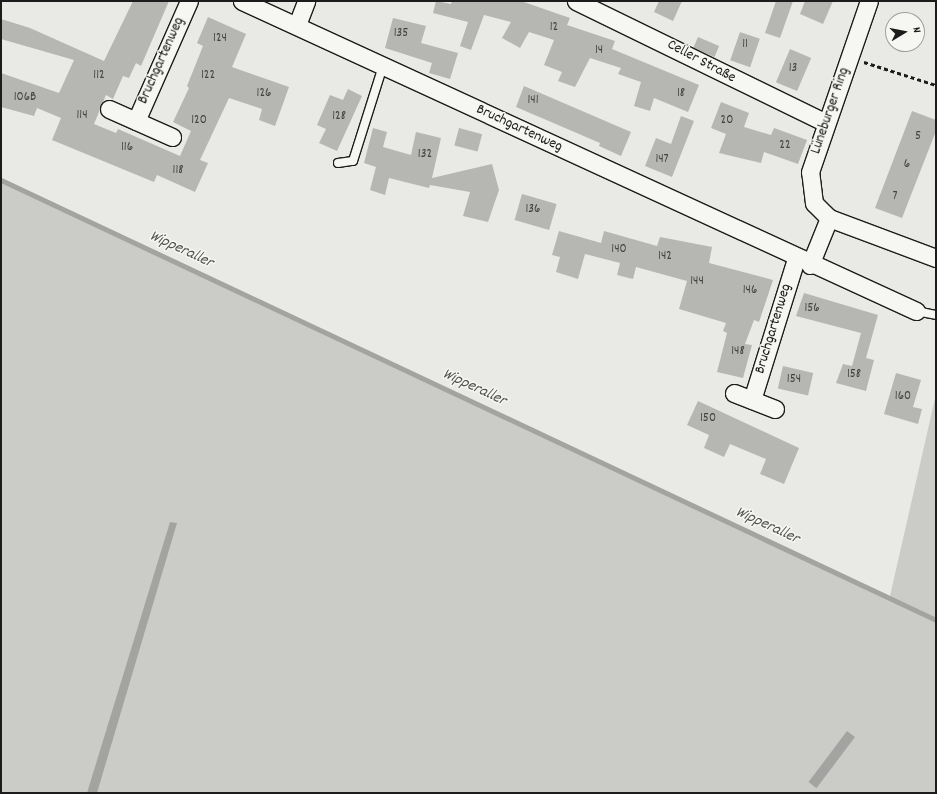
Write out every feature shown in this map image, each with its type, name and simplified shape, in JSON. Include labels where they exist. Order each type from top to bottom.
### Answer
[{"type":"street","name":"Bruchgartenweg","points":[[136,121],[189,1]]},
{"type":"street","name":"Bruchgartenweg","points":[[242,1],[803,262],[916,311]]},
{"type":"street","points":[[297,26],[306,1]]},
{"type":"street","name":"Celler Straße","points":[[576,1],[826,123]]},
{"type":"street","name":"Lüneburger Ring","points":[[869,1],[810,172],[814,203],[829,218],[936,258]]},
{"type":"street","name":"Bruchgartenweg","points":[[110,109],[172,137]]},
{"type":"street","points":[[803,262],[829,218]]},
{"type":"street","name":"Bruchgartenweg","points":[[752,400],[803,262]]},
{"type":"street","points":[[734,393],[775,409]]},
{"type":"lane","points":[[338,163],[353,161],[383,66]]},
{"type":"lane","points":[[916,311],[936,315]]},
{"type":"path","points":[[849,57],[936,84]]},
{"type":"shaded area","points":[[1,179],[890,596],[936,394],[936,793],[1,793]]},
{"type":"shaded area","points":[[170,522],[177,523],[97,793],[87,793]]},
{"type":"shaded area","points":[[847,731],[855,737],[816,788],[808,782]]},
{"type":"building","points":[[133,1],[169,1],[141,66],[136,63],[129,78],[123,76],[113,99],[106,95],[94,124],[116,133],[118,129],[180,156],[191,131],[173,122],[189,88],[187,86],[203,46],[197,43],[208,17],[246,34],[232,67],[289,87],[275,126],[259,120],[262,109],[229,98],[200,160],[208,163],[195,192],[157,175],[154,182],[52,140],[61,118],[37,108],[34,116],[1,107],[1,73],[59,93],[74,60],[1,39],[1,19],[30,28],[104,61]]},
{"type":"building","points":[[436,1],[451,4],[452,1],[521,1],[570,18],[567,25],[615,41],[612,49],[699,85],[688,112],[654,98],[650,111],[634,106],[641,82],[618,74],[621,68],[590,58],[575,87],[558,81],[562,72],[544,65],[554,40],[529,32],[520,48],[502,38],[511,22],[484,15],[471,50],[460,46],[468,22],[433,13]]},
{"type":"building","points":[[659,1],[682,1],[673,21],[654,12]]},
{"type":"building","points":[[776,1],[793,1],[780,38],[765,33]]},
{"type":"building","points":[[805,1],[833,1],[823,24],[800,14]]},
{"type":"building","points":[[393,18],[426,26],[421,43],[458,53],[450,79],[429,73],[432,63],[385,48]]},
{"type":"building","points":[[740,32],[760,39],[750,67],[730,60]]},
{"type":"building","points":[[698,37],[719,46],[714,57],[693,48]]},
{"type":"building","points":[[790,49],[811,58],[797,91],[776,82]]},
{"type":"building","points":[[524,86],[631,132],[621,156],[599,146],[600,143],[516,107]]},
{"type":"building","points":[[348,89],[362,96],[337,151],[319,143],[326,129],[317,125],[330,95],[343,100]]},
{"type":"building","points":[[721,102],[749,113],[744,127],[771,135],[774,128],[807,140],[798,164],[764,152],[761,163],[719,153],[726,134],[711,128]]},
{"type":"building","points":[[912,111],[936,120],[936,131],[902,218],[875,208]]},
{"type":"building","points":[[681,116],[694,121],[672,177],[645,166],[656,138],[671,144]]},
{"type":"building","points":[[373,128],[387,132],[383,147],[411,155],[416,132],[441,138],[432,178],[492,164],[499,190],[488,222],[463,216],[470,192],[430,185],[429,188],[389,178],[385,195],[370,190],[376,167],[364,163]]},
{"type":"building","points":[[459,128],[482,134],[478,152],[454,145]]},
{"type":"building","points":[[522,194],[557,204],[549,230],[515,220]]},
{"type":"building","points":[[559,231],[601,243],[604,231],[657,246],[660,237],[712,247],[709,263],[773,280],[759,322],[754,320],[745,344],[752,345],[743,378],[717,372],[727,333],[723,331],[726,323],[679,309],[687,281],[636,267],[633,279],[617,275],[620,263],[585,254],[578,279],[556,272],[560,257],[552,255]]},
{"type":"building","points":[[804,293],[878,315],[866,358],[874,360],[866,391],[836,383],[843,364],[852,366],[861,333],[796,316]]},
{"type":"building","points":[[783,366],[813,373],[808,395],[778,388]]},
{"type":"building","points":[[896,373],[921,380],[913,407],[922,409],[918,424],[884,414]]},
{"type":"building","points":[[698,401],[799,448],[784,484],[760,474],[766,459],[730,444],[724,457],[704,448],[709,435],[687,425]]},
{"type":"waterway","name":"Wipperaller","points":[[1,180],[936,620]]}]
